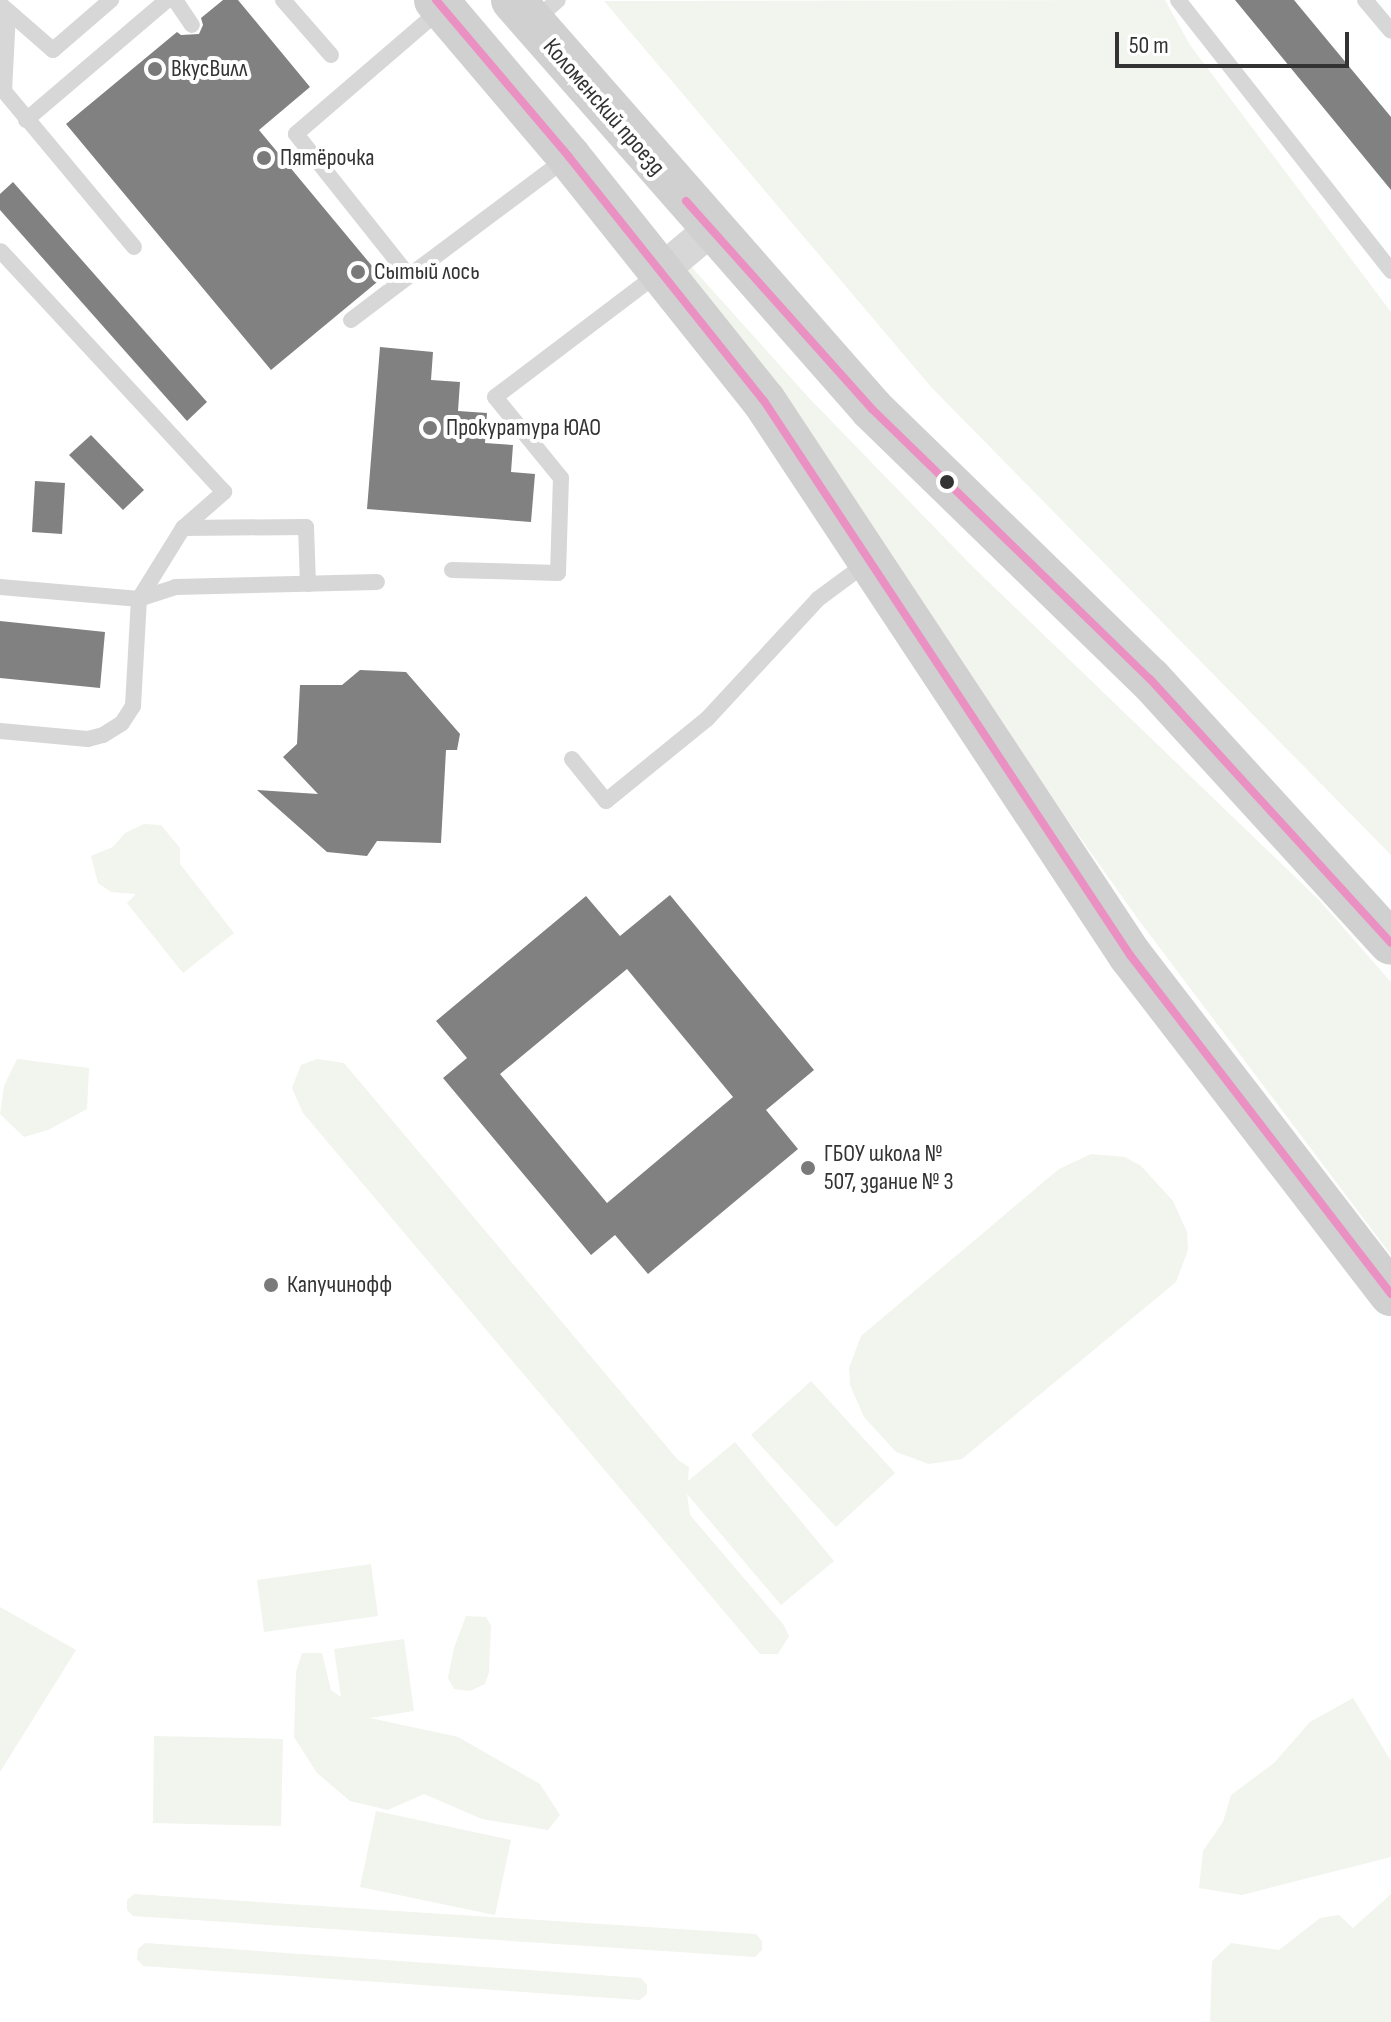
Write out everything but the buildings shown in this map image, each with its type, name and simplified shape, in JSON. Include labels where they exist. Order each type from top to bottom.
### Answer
[{"type":"main road","points":[[439,4],[569,157],[764,401],[1130,955],[1391,1294]]},
{"type":"main road","name":"Коломенский проезд","points":[[534,8],[711,229],[872,409],[1150,679],[1391,943]]},
{"type":"street","points":[[660,272],[711,229]]},
{"type":"lane","points":[[4,9],[53,50],[111,0]]},
{"type":"lane","points":[[26,120],[167,0]]},
{"type":"lane","points":[[175,0],[192,25]]},
{"type":"lane","points":[[283,0],[331,55]]},
{"type":"lane","points":[[1178,0],[1391,271]]},
{"type":"lane","points":[[1365,0],[1391,31]]},
{"type":"lane","points":[[409,276],[296,134],[439,4]]},
{"type":"lane","points":[[4,9],[4,91],[134,247]]},
{"type":"lane","points":[[351,320],[449,242],[521,196],[569,157]]},
{"type":"lane","points":[[0,731],[88,739],[103,735],[122,723],[133,706],[139,599],[183,528],[224,492],[1,251]]},
{"type":"lane","points":[[452,570],[558,573],[561,478],[495,397],[660,272]]},
{"type":"lane","points":[[183,528],[306,527],[308,584]]},
{"type":"lane","points":[[572,759],[606,801],[707,719],[818,599],[869,561]]},
{"type":"lane","points":[[0,587],[139,599],[175,587],[377,582]]},
{"type":"shaded area","points":[[1165,0],[1190,45],[1391,312],[1391,855],[932,388],[604,1]]},
{"type":"shaded area","points":[[687,262],[809,398],[971,565],[1319,900],[1391,982],[1391,1255],[1138,919],[678,272]]},
{"type":"shaded area","points":[[144,824],[161,825],[180,848],[180,864],[234,933],[183,973],[127,903],[136,894],[111,892],[98,883],[91,856],[113,847],[125,833]]},
{"type":"shaded area","points":[[17,1059],[89,1068],[87,1109],[48,1130],[24,1137],[0,1114],[4,1086]]},
{"type":"shaded area","points":[[317,1059],[344,1063],[678,1460],[689,1467],[688,1481],[735,1442],[834,1561],[781,1605],[687,1494],[690,1515],[783,1624],[789,1636],[778,1654],[760,1654],[303,1113],[292,1088],[301,1065]]},
{"type":"shaded area","points":[[1091,1154],[1125,1157],[1141,1166],[1173,1201],[1187,1232],[1188,1250],[1176,1282],[962,1459],[929,1464],[896,1452],[864,1417],[850,1385],[849,1368],[861,1336],[1059,1169]]},
{"type":"shaded area","points":[[811,1381],[895,1473],[836,1527],[751,1435]]},
{"type":"shaded area","points":[[371,1564],[378,1616],[264,1632],[257,1580]]},
{"type":"shaded area","points":[[0,1607],[76,1650],[0,1772]]},
{"type":"shaded area","points":[[466,1616],[486,1617],[491,1626],[489,1672],[485,1684],[470,1691],[454,1689],[448,1678],[454,1648]]},
{"type":"shaded area","points":[[404,1639],[414,1711],[370,1718],[458,1737],[540,1784],[560,1815],[548,1830],[482,1819],[424,1794],[388,1810],[350,1801],[317,1773],[294,1737],[296,1672],[302,1653],[322,1653],[331,1690],[341,1697],[334,1649]]},
{"type":"shaded area","points":[[1353,1698],[1391,1761],[1391,1857],[1242,1895],[1199,1888],[1203,1851],[1223,1822],[1231,1795],[1274,1763],[1310,1722]]},
{"type":"shaded area","points":[[154,1736],[283,1739],[281,1826],[153,1823]]},
{"type":"shaded area","points":[[376,1811],[511,1840],[495,1915],[360,1887]]},
{"type":"shaded area","points":[[134,1894],[756,1934],[762,1941],[762,1950],[755,1957],[133,1916],[127,1910],[127,1900]]},
{"type":"shaded area","points":[[1391,1894],[1391,2022],[1210,2022],[1212,1961],[1231,1943],[1279,1950],[1320,1918],[1339,1915],[1353,1928]]},
{"type":"shaded area","points":[[145,1943],[641,1978],[647,1985],[647,1994],[640,2000],[143,1966],[137,1959],[138,1949]]},
{"type":"transit line","points":[[436,0],[569,157],[764,401],[1130,955],[1391,1294]]},
{"type":"transit line","points":[[686,201],[872,409],[1150,679],[1391,943]]},
{"type":"place","name":"ВкусВилл","points":[[155,69]]},
{"type":"place","name":"Пятёрочка","points":[[264,158]]},
{"type":"place","name":"Сытый лось","points":[[358,272]]},
{"type":"place","name":"Прокуратура ЮАО","points":[[430,428]]},
{"type":"place","name":"ГБОУ школа № 507, здание № 3","points":[[808,1168]]},
{"type":"place","name":"Капучинофф","points":[[271,1285]]}]
